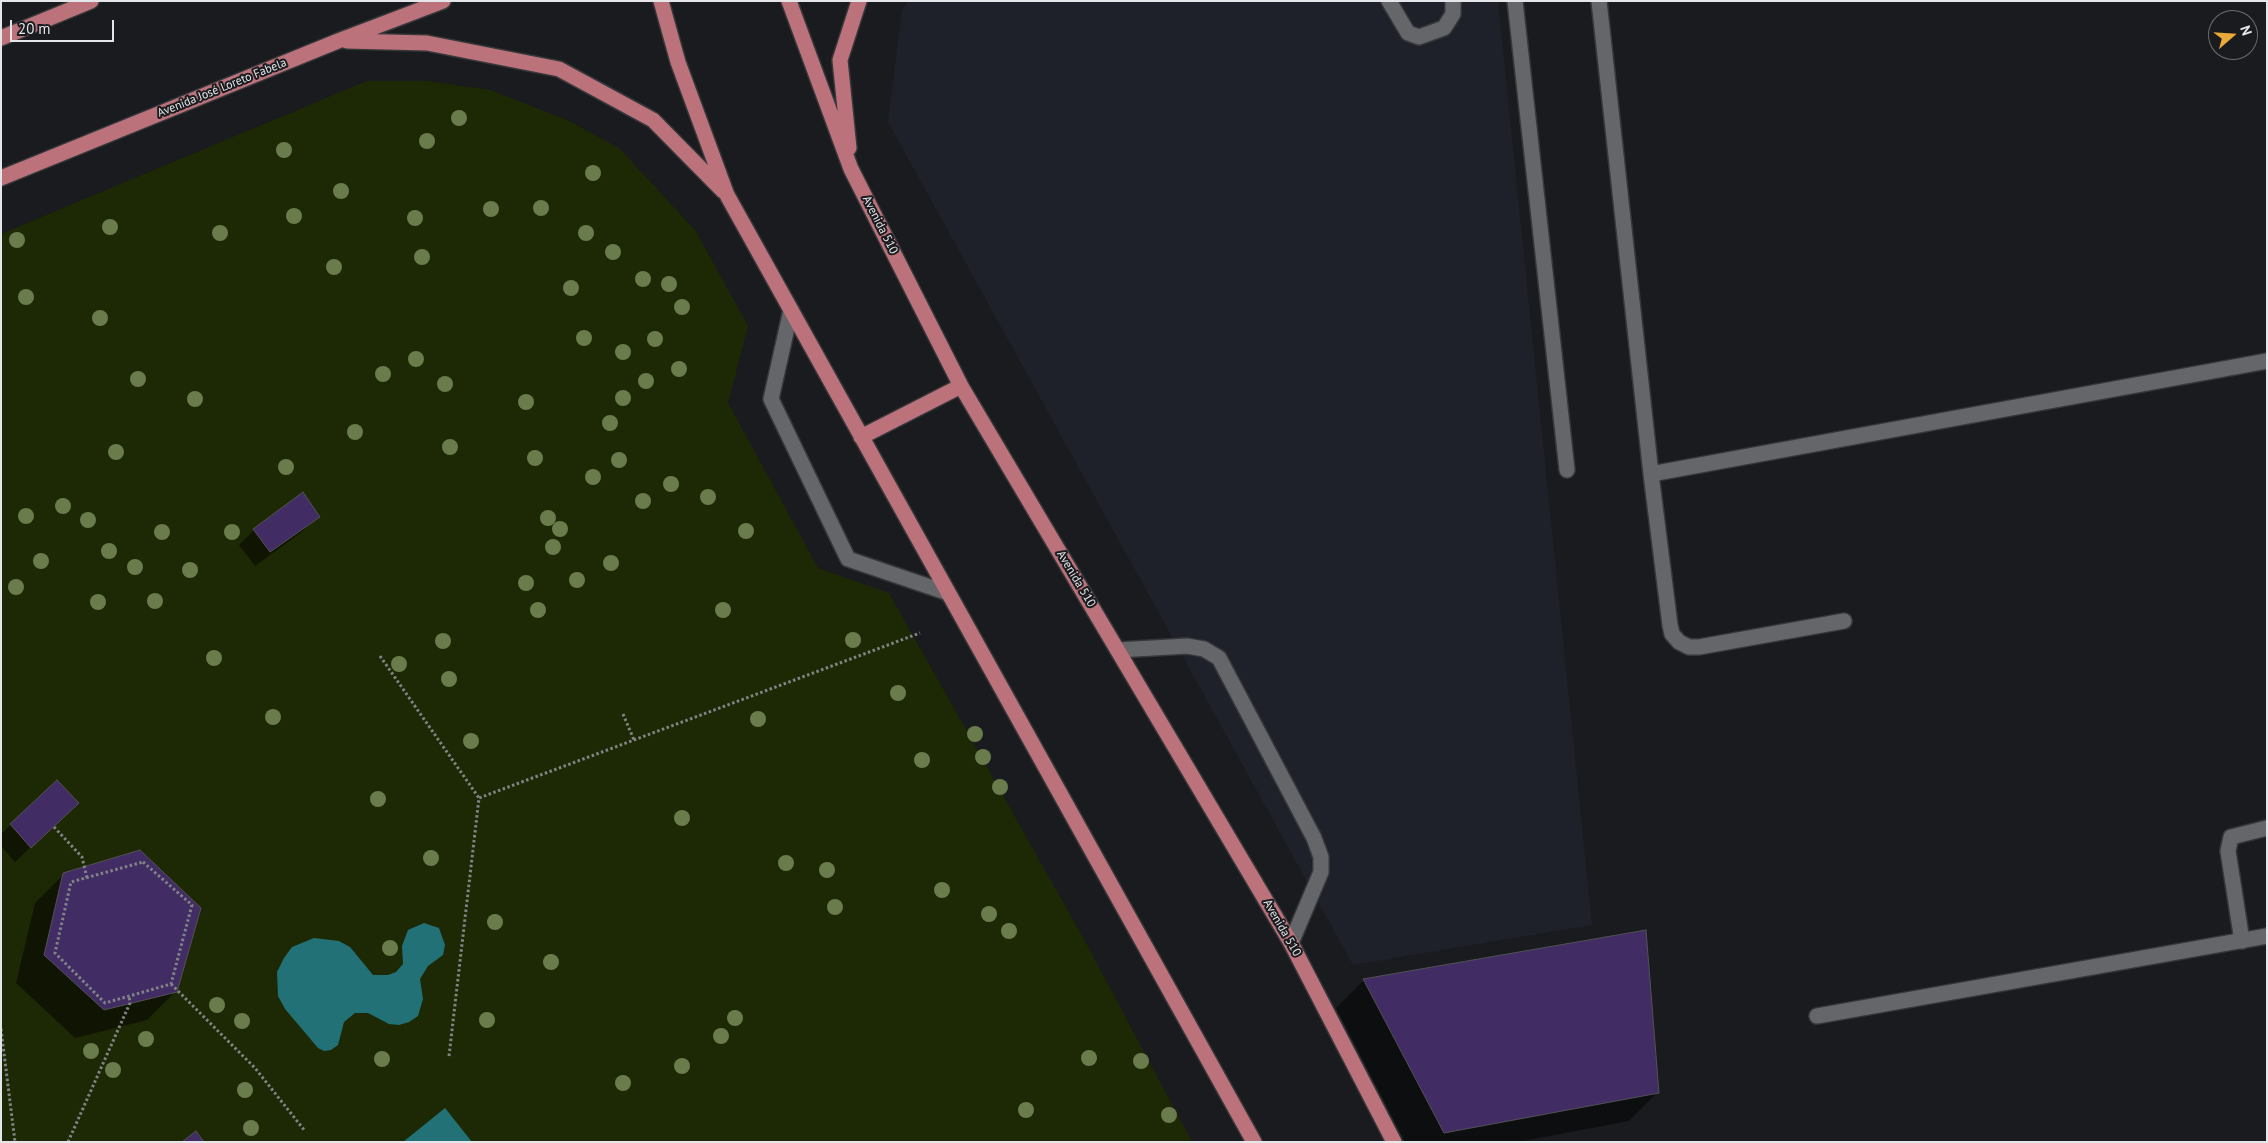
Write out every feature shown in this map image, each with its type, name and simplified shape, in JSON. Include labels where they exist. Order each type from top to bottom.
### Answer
[{"type":"main road","points":[[1,38],[91,1]]},
{"type":"main road","name":"Avenida José Loreto Fabela","points":[[1,178],[338,41],[443,1]]},
{"type":"main road","points":[[661,1],[678,62],[727,195],[1254,1142]]},
{"type":"main road","name":"Avenida 510","points":[[789,1],[851,169],[961,386],[1291,943],[1394,1142]]},
{"type":"main road","points":[[851,169],[840,60],[859,1]]},
{"type":"main road","points":[[338,41],[427,43],[559,70],[653,120],[727,195]]},
{"type":"main road","points":[[861,437],[961,386]]},
{"type":"lane","points":[[1389,1],[1408,33],[1420,37],[1444,28],[1453,14],[1453,1]]},
{"type":"lane","points":[[1515,1],[1567,470]]},
{"type":"lane","points":[[1599,1],[1651,474],[1672,634],[1689,647],[1699,647],[1844,622]]},
{"type":"lane","points":[[791,310],[771,399],[848,558],[948,593]]},
{"type":"lane","points":[[1651,474],[2267,361]]},
{"type":"lane","points":[[1118,650],[1187,646],[1204,650],[1219,658],[1314,838],[1321,857],[1321,872],[1291,943]]},
{"type":"lane","points":[[2242,941],[2228,851],[2230,837],[2267,828]]},
{"type":"lane","points":[[1817,1016],[2267,936]]},
{"type":"path","points":[[479,798],[920,633]]},
{"type":"path","points":[[380,656],[479,798],[449,1056]]},
{"type":"path","points":[[623,714],[634,740]]},
{"type":"path","points":[[54,827],[82,857],[87,878]]},
{"type":"path","points":[[143,862],[192,905],[171,984],[105,1003],[55,953],[71,882],[143,862]]},
{"type":"path","points":[[171,984],[255,1068],[305,1131]]},
{"type":"path","points":[[68,1142],[130,1004],[129,996]]},
{"type":"path","points":[[1,1029],[15,1142]]},
{"type":"shaded area","points":[[908,1],[1498,1],[1592,925],[1353,965],[888,122],[902,10]]},
{"type":"green space","points":[[367,81],[428,81],[490,90],[567,120],[619,148],[695,230],[748,326],[728,403],[818,568],[889,593],[1086,943],[1192,1142],[1,1142],[1,234]]},
{"type":"water","points":[[424,923],[439,928],[445,945],[443,955],[428,966],[420,979],[423,999],[418,1016],[409,1022],[399,1025],[389,1024],[368,1013],[355,1013],[344,1022],[338,1045],[331,1050],[324,1051],[318,1048],[285,1009],[278,996],[277,972],[292,947],[314,938],[339,941],[350,947],[373,975],[388,975],[396,972],[403,964],[402,946],[408,930]]},
{"type":"water","points":[[445,1108],[472,1142],[403,1142]]},
{"type":"building","points":[[303,492],[320,517],[270,552],[253,529]]},
{"type":"building","points":[[57,780],[79,803],[31,848],[10,824]]},
{"type":"building","points":[[140,850],[201,908],[177,992],[104,1010],[44,955],[63,873]]},
{"type":"building","points":[[1646,930],[1659,1093],[1444,1133],[1363,979]]},
{"type":"building","points":[[196,1131],[204,1142],[182,1142]]}]
